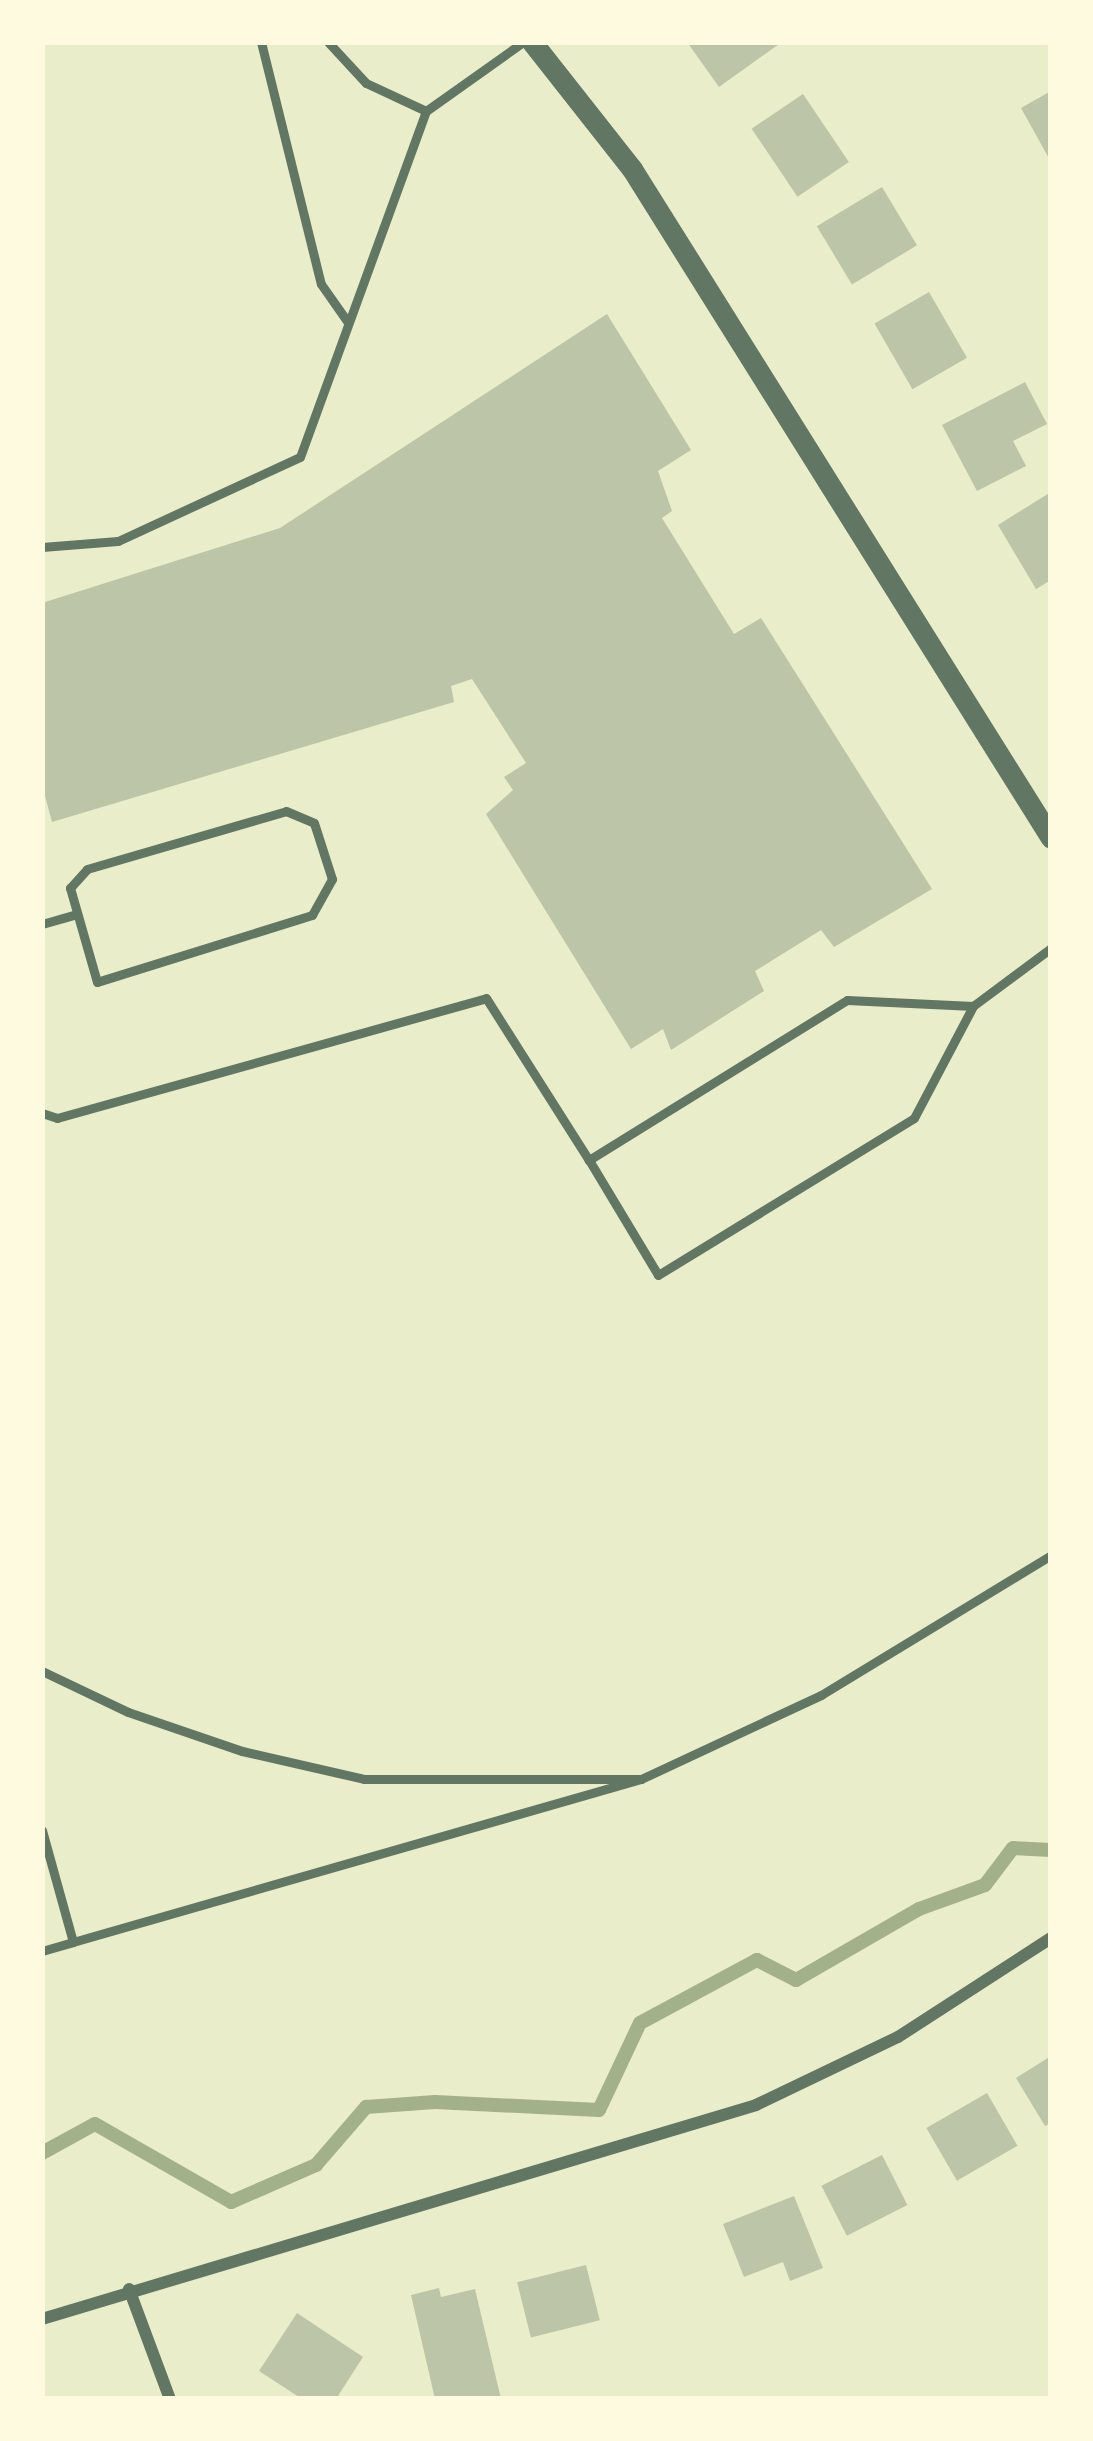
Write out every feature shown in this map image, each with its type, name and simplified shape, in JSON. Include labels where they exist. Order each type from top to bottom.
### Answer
[{"type":"street","points":[[528,42],[622,154],[1051,838]]},
{"type":"street","points":[[42,2319],[129,2289],[756,2105],[898,2038],[1051,1938]]},
{"type":"street","points":[[129,2289],[170,2399]]},
{"type":"lane","points":[[260,42],[322,284],[347,321]]},
{"type":"lane","points":[[328,42],[366,83],[426,111]]},
{"type":"lane","points":[[42,547],[118,542],[300,457],[347,321],[394,210],[426,111],[528,42]]},
{"type":"lane","points":[[286,811],[314,823],[332,879],[312,915],[97,982],[76,914],[70,889],[87,869],[286,811]]},
{"type":"lane","points":[[42,924],[76,914]]},
{"type":"lane","points":[[42,1113],[57,1118],[486,998],[658,1275],[914,1118],[973,1006],[1051,948]]},
{"type":"lane","points":[[590,1160],[847,1000],[973,1006]]},
{"type":"lane","points":[[42,1951],[641,1779],[820,1695],[1051,1555]]},
{"type":"lane","points":[[42,1671],[128,1712],[204,1738],[364,1779],[641,1779]]},
{"type":"lane","points":[[42,1830],[73,1942]]},
{"type":"building","points":[[687,42],[782,42],[719,87]]},
{"type":"building","points":[[1051,91],[1051,162],[1021,108]]},
{"type":"building","points":[[803,94],[849,162],[797,197],[752,129]]},
{"type":"building","points":[[882,187],[917,245],[852,284],[817,226]]},
{"type":"building","points":[[929,292],[967,358],[912,389],[874,324]]},
{"type":"building","points":[[607,314],[691,450],[658,471],[672,511],[662,518],[734,634],[761,618],[932,889],[834,947],[821,930],[755,971],[764,991],[671,1050],[663,1029],[631,1049],[486,814],[513,790],[504,777],[526,763],[472,679],[451,686],[454,702],[52,822],[42,785],[42,603],[280,528]]},
{"type":"building","points":[[1025,382],[1047,424],[1013,441],[1026,466],[977,491],[942,425]]},
{"type":"building","points":[[1051,492],[1051,580],[1036,589],[998,525]]},
{"type":"building","points":[[1051,2056],[1051,2123],[1045,2126],[1016,2078]]},
{"type":"building","points":[[987,2093],[1018,2146],[957,2181],[926,2128]]},
{"type":"building","points":[[882,2155],[907,2205],[847,2236],[821,2186]]},
{"type":"building","points":[[794,2196],[823,2268],[790,2281],[783,2262],[744,2277],[723,2224]]},
{"type":"building","points":[[586,2265],[600,2320],[531,2337],[517,2282]]},
{"type":"building","points":[[439,2288],[441,2297],[475,2289],[501,2399],[435,2399],[411,2295]]},
{"type":"building","points":[[297,2313],[363,2357],[336,2399],[302,2399],[259,2371]]},
{"type":"waterway","points":[[42,2153],[95,2124],[231,2202],[316,2165],[366,2107],[435,2102],[599,2110],[640,2023],[757,1960],[796,1980],[919,1909],[985,1885],[1013,1848],[1051,1850]]}]
